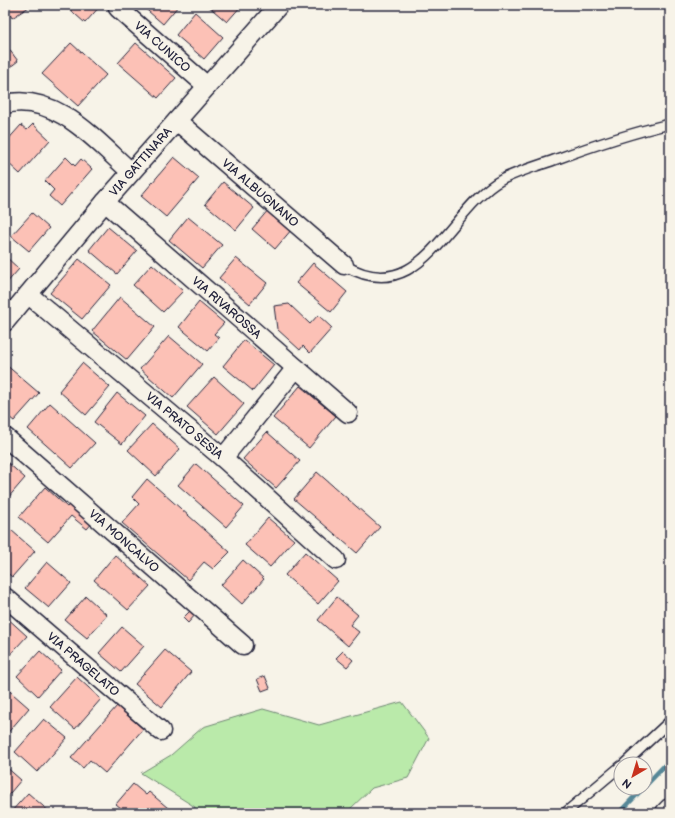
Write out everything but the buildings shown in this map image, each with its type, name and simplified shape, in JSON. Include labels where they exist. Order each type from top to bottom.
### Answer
[{"type":"highway","points":[[667,813],[670,810]]},
{"type":"street","name":"VIA GATTINARA","points":[[8,314],[29,295],[105,202],[279,5]]},
{"type":"street","name":"VIA CUNICO","points":[[118,8],[207,86]]},
{"type":"street","points":[[5,104],[30,101],[55,111],[75,123],[131,172]]},
{"type":"street","name":"VIA ALBUGNANO","points":[[176,121],[344,265]]},
{"type":"street","name":"VIA RIVAROSSA","points":[[105,202],[348,413]]},
{"type":"street","name":"VIA PRATO SESIA","points":[[29,295],[223,458],[336,560]]},
{"type":"street","points":[[223,458],[296,368]]},
{"type":"street","name":"VIA MONCALVO","points":[[5,437],[243,645]]},
{"type":"street","name":"VIA PRAGELATO","points":[[5,597],[161,731]]},
{"type":"lane","points":[[344,265],[358,274],[370,277],[381,277],[398,273],[412,267],[424,260],[434,250],[480,196],[504,179],[595,145],[670,124]]},
{"type":"lane","points":[[633,756],[670,721]]},
{"type":"lane","points":[[565,813],[613,773]]},
{"type":"green space","points":[[402,702],[429,738],[408,778],[372,788],[350,809],[350,813],[193,813],[195,807],[141,773],[171,755],[203,727],[263,709],[319,725]]},
{"type":"waterway","points":[[653,778],[670,760]]},
{"type":"waterway","points":[[619,813],[635,796]]}]
